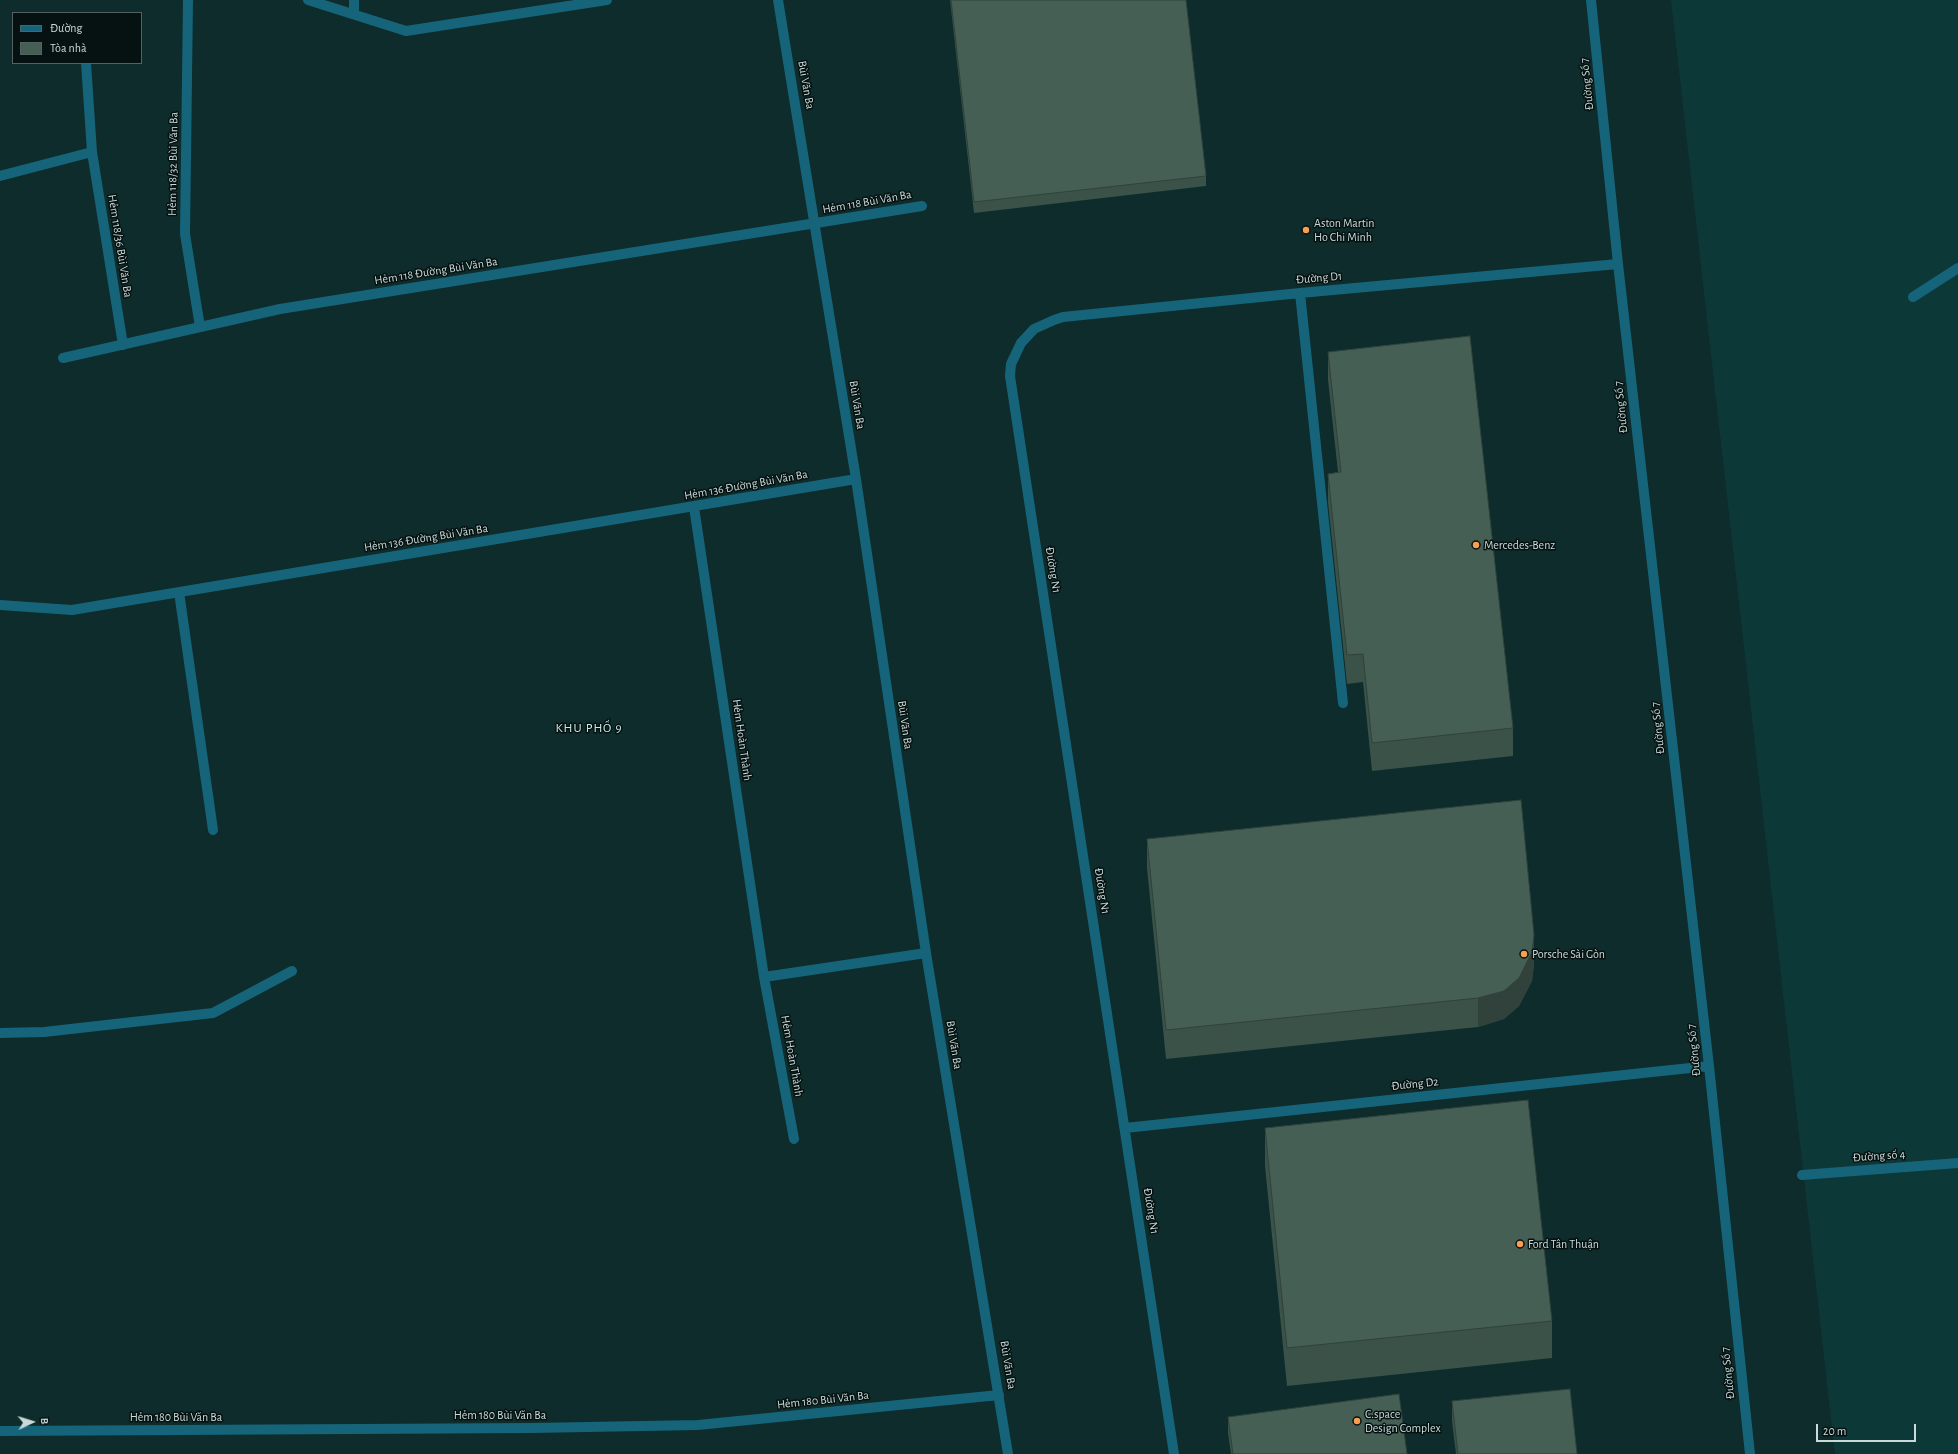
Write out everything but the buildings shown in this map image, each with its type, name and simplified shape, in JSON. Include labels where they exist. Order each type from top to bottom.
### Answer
[{"type":"street","name":"Hẻm 118/32 Bùi Văn Ba","points":[[188,0],[185,234],[200,327]]},
{"type":"street","points":[[308,0],[406,31],[607,0]]},
{"type":"street","points":[[354,0],[354,14]]},
{"type":"street","name":"Bùi Văn Ba","points":[[778,0],[816,224],[856,479],[926,952],[1008,1454]]},
{"type":"street","name":"Đường Số 7","points":[[1591,0],[1618,264],[1709,1066],[1750,1454]]},
{"type":"street","name":"Hẻm 118/36 Bùi Văn Ba","points":[[86,64],[92,152],[123,345]]},
{"type":"street","points":[[0,176],[92,152]]},
{"type":"street","name":"Hẻm 118 Bùi Văn Ba","points":[[816,224],[922,206]]},
{"type":"street","name":"Hẻm 118 Đường Bùi Văn Ba","points":[[63,358],[280,309],[816,224]]},
{"type":"street","name":"Đường D1","points":[[1027,335],[1034,329],[1063,317],[1300,292],[1618,264]]},
{"type":"street","points":[[1913,297],[1958,268]]},
{"type":"street","points":[[1300,292],[1342,703]]},
{"type":"street","name":"Đường N1","points":[[1027,335],[1015,353],[1011,364],[1010,376],[1174,1454]]},
{"type":"street","name":"Hẻm 136 Đường Bùi Văn Ba","points":[[0,605],[72,610],[856,479]]},
{"type":"street","name":"Hẻm Hoàn Thành","points":[[694,507],[764,978],[794,1139]]},
{"type":"street","points":[[180,592],[213,830]]},
{"type":"street","points":[[764,978],[926,952]]},
{"type":"street","points":[[0,1033],[44,1032],[213,1013],[292,971]]},
{"type":"street","name":"Đường D2","points":[[1125,1128],[1709,1066]]},
{"type":"street","name":"Đường số 4","points":[[1802,1174],[1958,1163]]},
{"type":"street","name":"Hẻm 180 Bùi Văn Ba","points":[[0,1431],[524,1428],[698,1425],[999,1395]]},
{"type":"shaded area","points":[[1671,0],[1958,0],[1958,1454],[1835,1454]]},
{"type":"place","name":"Aston Martin Ho Chi Minh","points":[[1306,230]]},
{"type":"place","name":"Mercedes-Benz","points":[[1476,545]]},
{"type":"place","name":"Porsche Sài Gòn","points":[[1524,954]]},
{"type":"place","name":"Ford Tân Thuận","points":[[1520,1244]]},
{"type":"place","name":"C.space Design Complex","points":[[1357,1421]]},
{"type":"district","name":"KHU PHỐ 9","points":[[589,728]]}]
